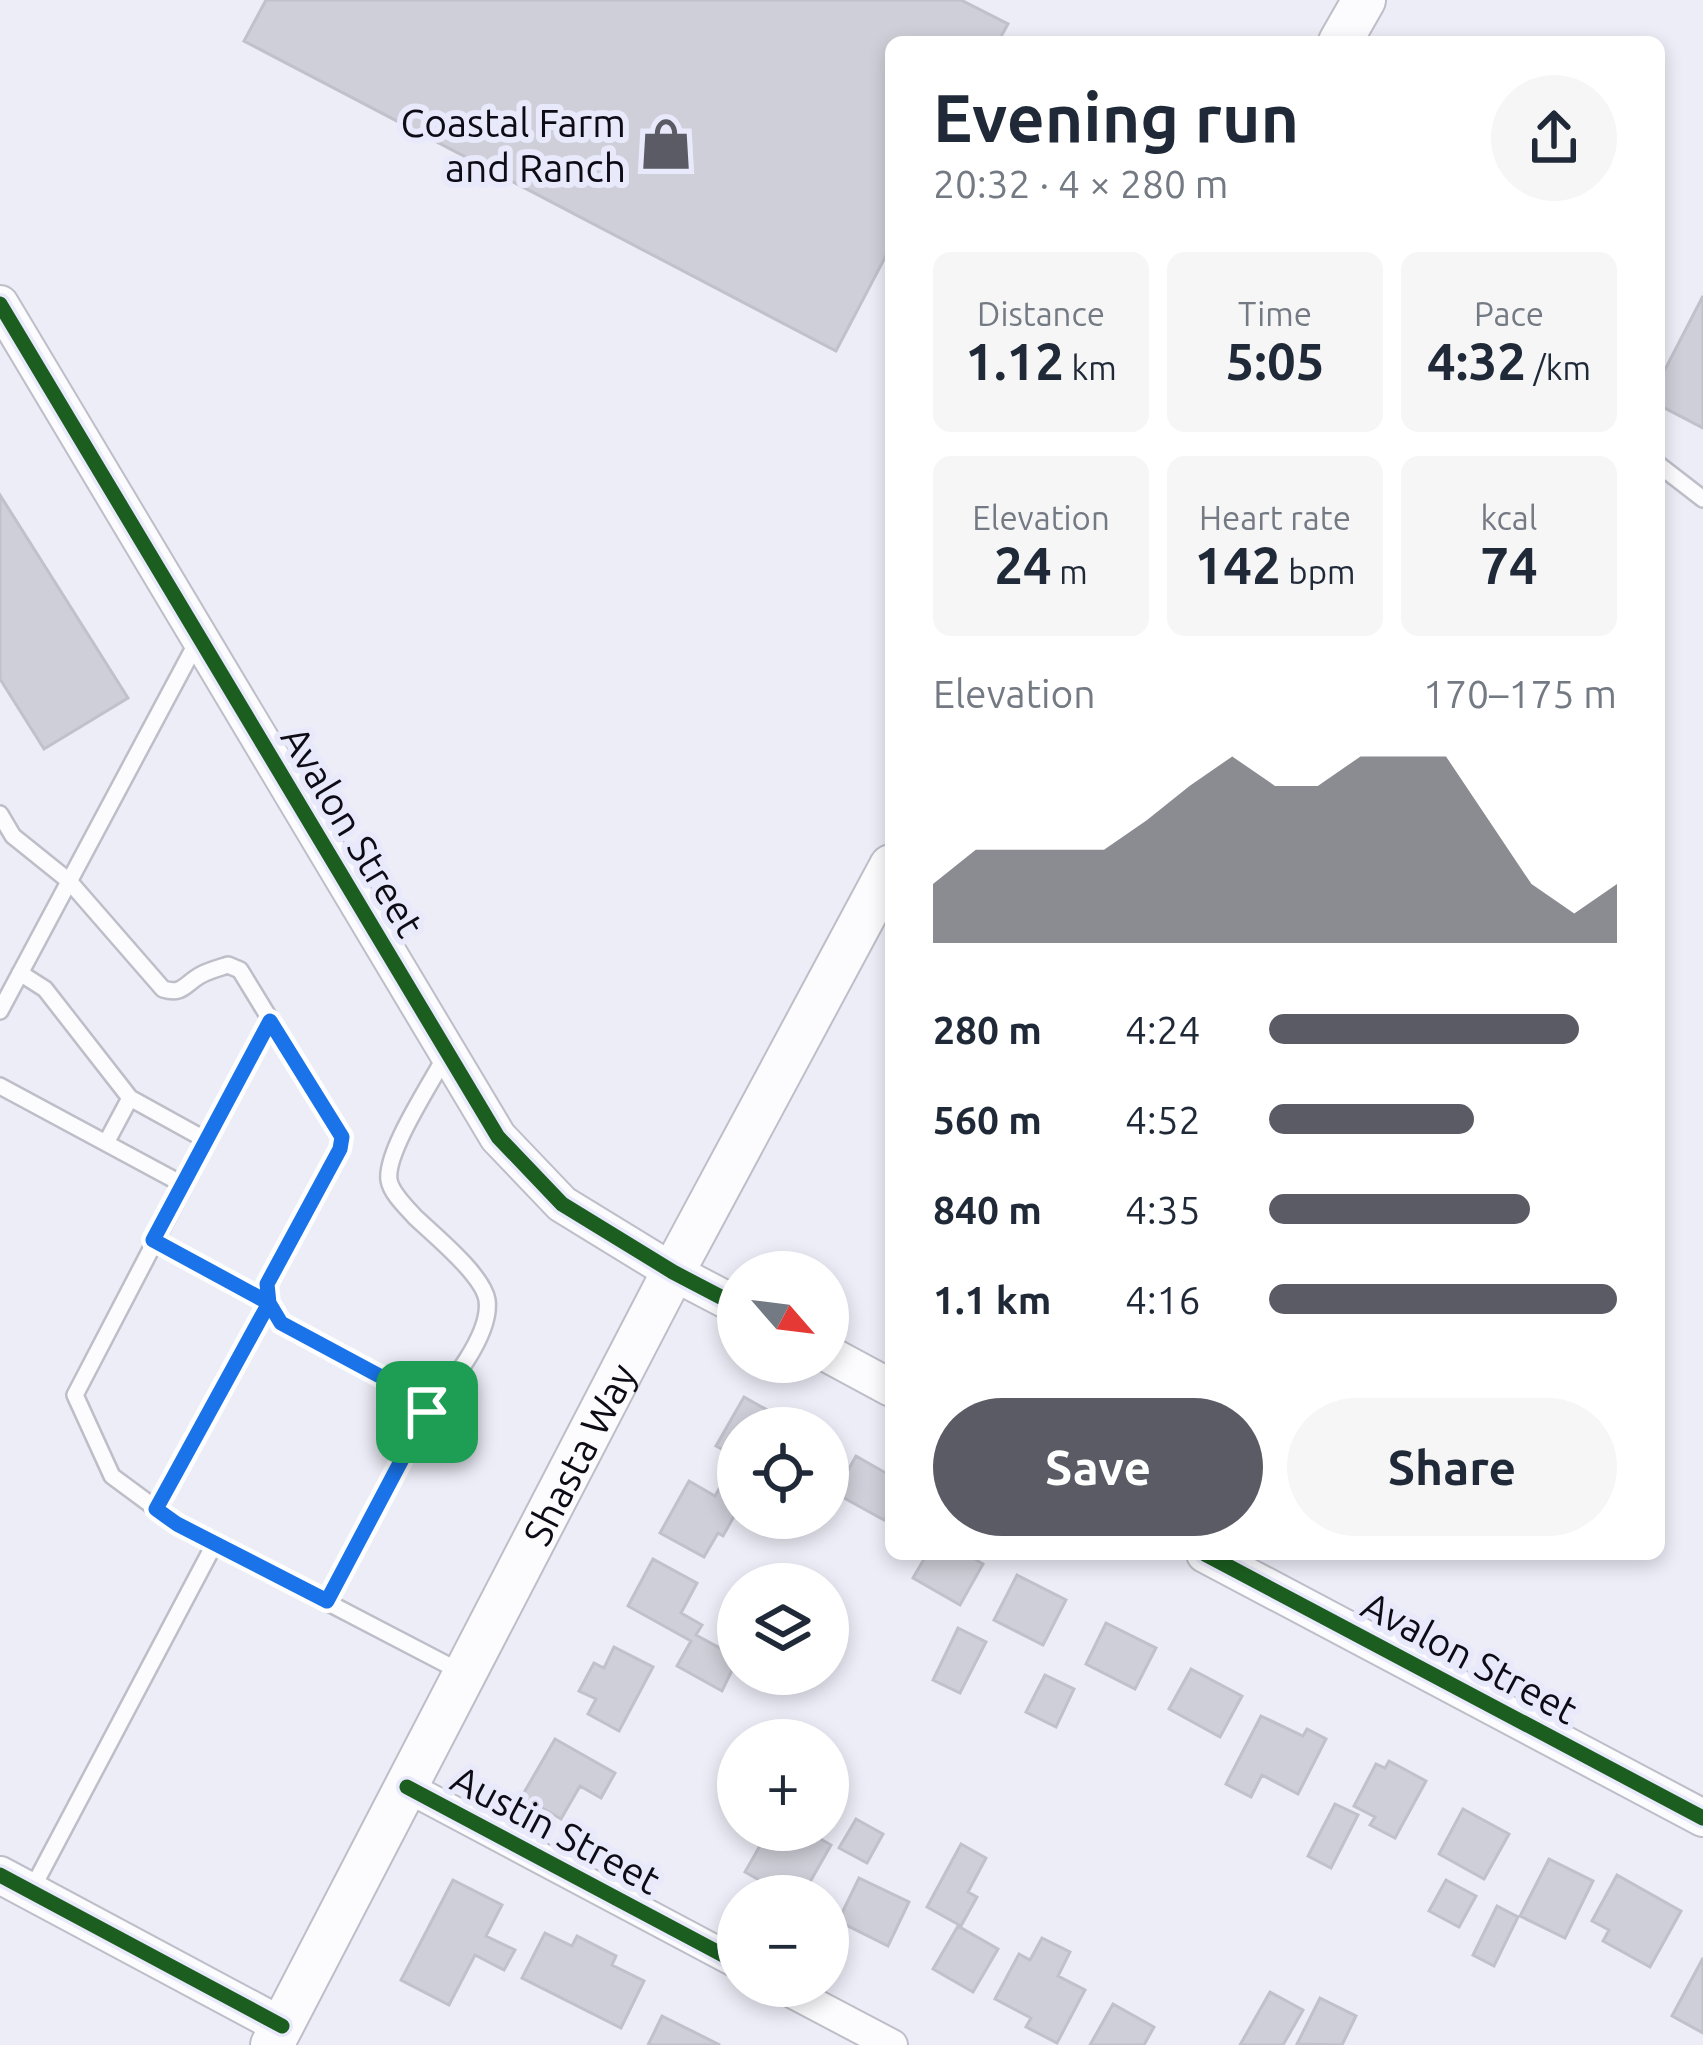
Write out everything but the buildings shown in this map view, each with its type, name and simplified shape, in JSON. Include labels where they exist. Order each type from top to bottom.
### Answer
[{"type":"main road","points":[[1343,36],[1364,0]]},
{"type":"main road","name":"Shasta Way","points":[[277,2036],[673,1272],[885,877]]},
{"type":"street","name":"Avalon Street","points":[[0,304],[498,1137],[562,1204],[717,1295]]},
{"type":"street","points":[[849,1365],[885,1385]]},
{"type":"street","name":"Avalon Street","points":[[1216,1560],[1703,1818]]},
{"type":"street","name":"Austin Street","points":[[406,1787],[717,1953]]},
{"type":"street","points":[[16,1884],[277,2036]]},
{"type":"street","points":[[821,2007],[892,2045]]},
{"type":"lane","points":[[1665,470],[1703,499]]},
{"type":"lane","points":[[0,1011],[199,637]]},
{"type":"lane","points":[[0,814],[14,836],[69,881],[163,989],[174,993],[198,976],[234,965],[342,1137],[340,1149],[267,1284],[269,1303],[281,1323],[415,1395],[427,1412]]},
{"type":"lane","points":[[20,973],[45,989],[130,1098],[206,1141]]},
{"type":"lane","points":[[270,1021],[74,1396],[112,1476],[156,1509],[465,1674]]},
{"type":"lane","points":[[327,1601],[427,1412],[460,1371],[484,1325],[487,1300],[477,1280],[404,1205],[389,1183],[391,1160],[448,1052]]},
{"type":"lane","points":[[0,1086],[182,1184]]},
{"type":"lane","points":[[106,1144],[130,1098]]},
{"type":"lane","points":[[153,1240],[269,1303]]},
{"type":"lane","points":[[156,1509],[269,1303]]},
{"type":"lane","points":[[16,1884],[215,1544]]},
{"type":"cycle path","points":[[0,304],[498,1137],[562,1204],[717,1295]]},
{"type":"cycle path","points":[[1216,1560],[1703,1818]]},
{"type":"cycle path","points":[[407,1787],[717,1952]]},
{"type":"cycle path","points":[[0,1875],[282,2026]]},
{"type":"place","name":"Coastal Farm and Ranch","points":[[666,144]]},
{"type":"route","points":[[427,1412],[327,1601],[156,1509],[269,1303],[153,1240],[270,1021],[342,1137],[340,1149],[267,1284],[269,1303],[281,1323],[415,1395],[427,1412]]}]
